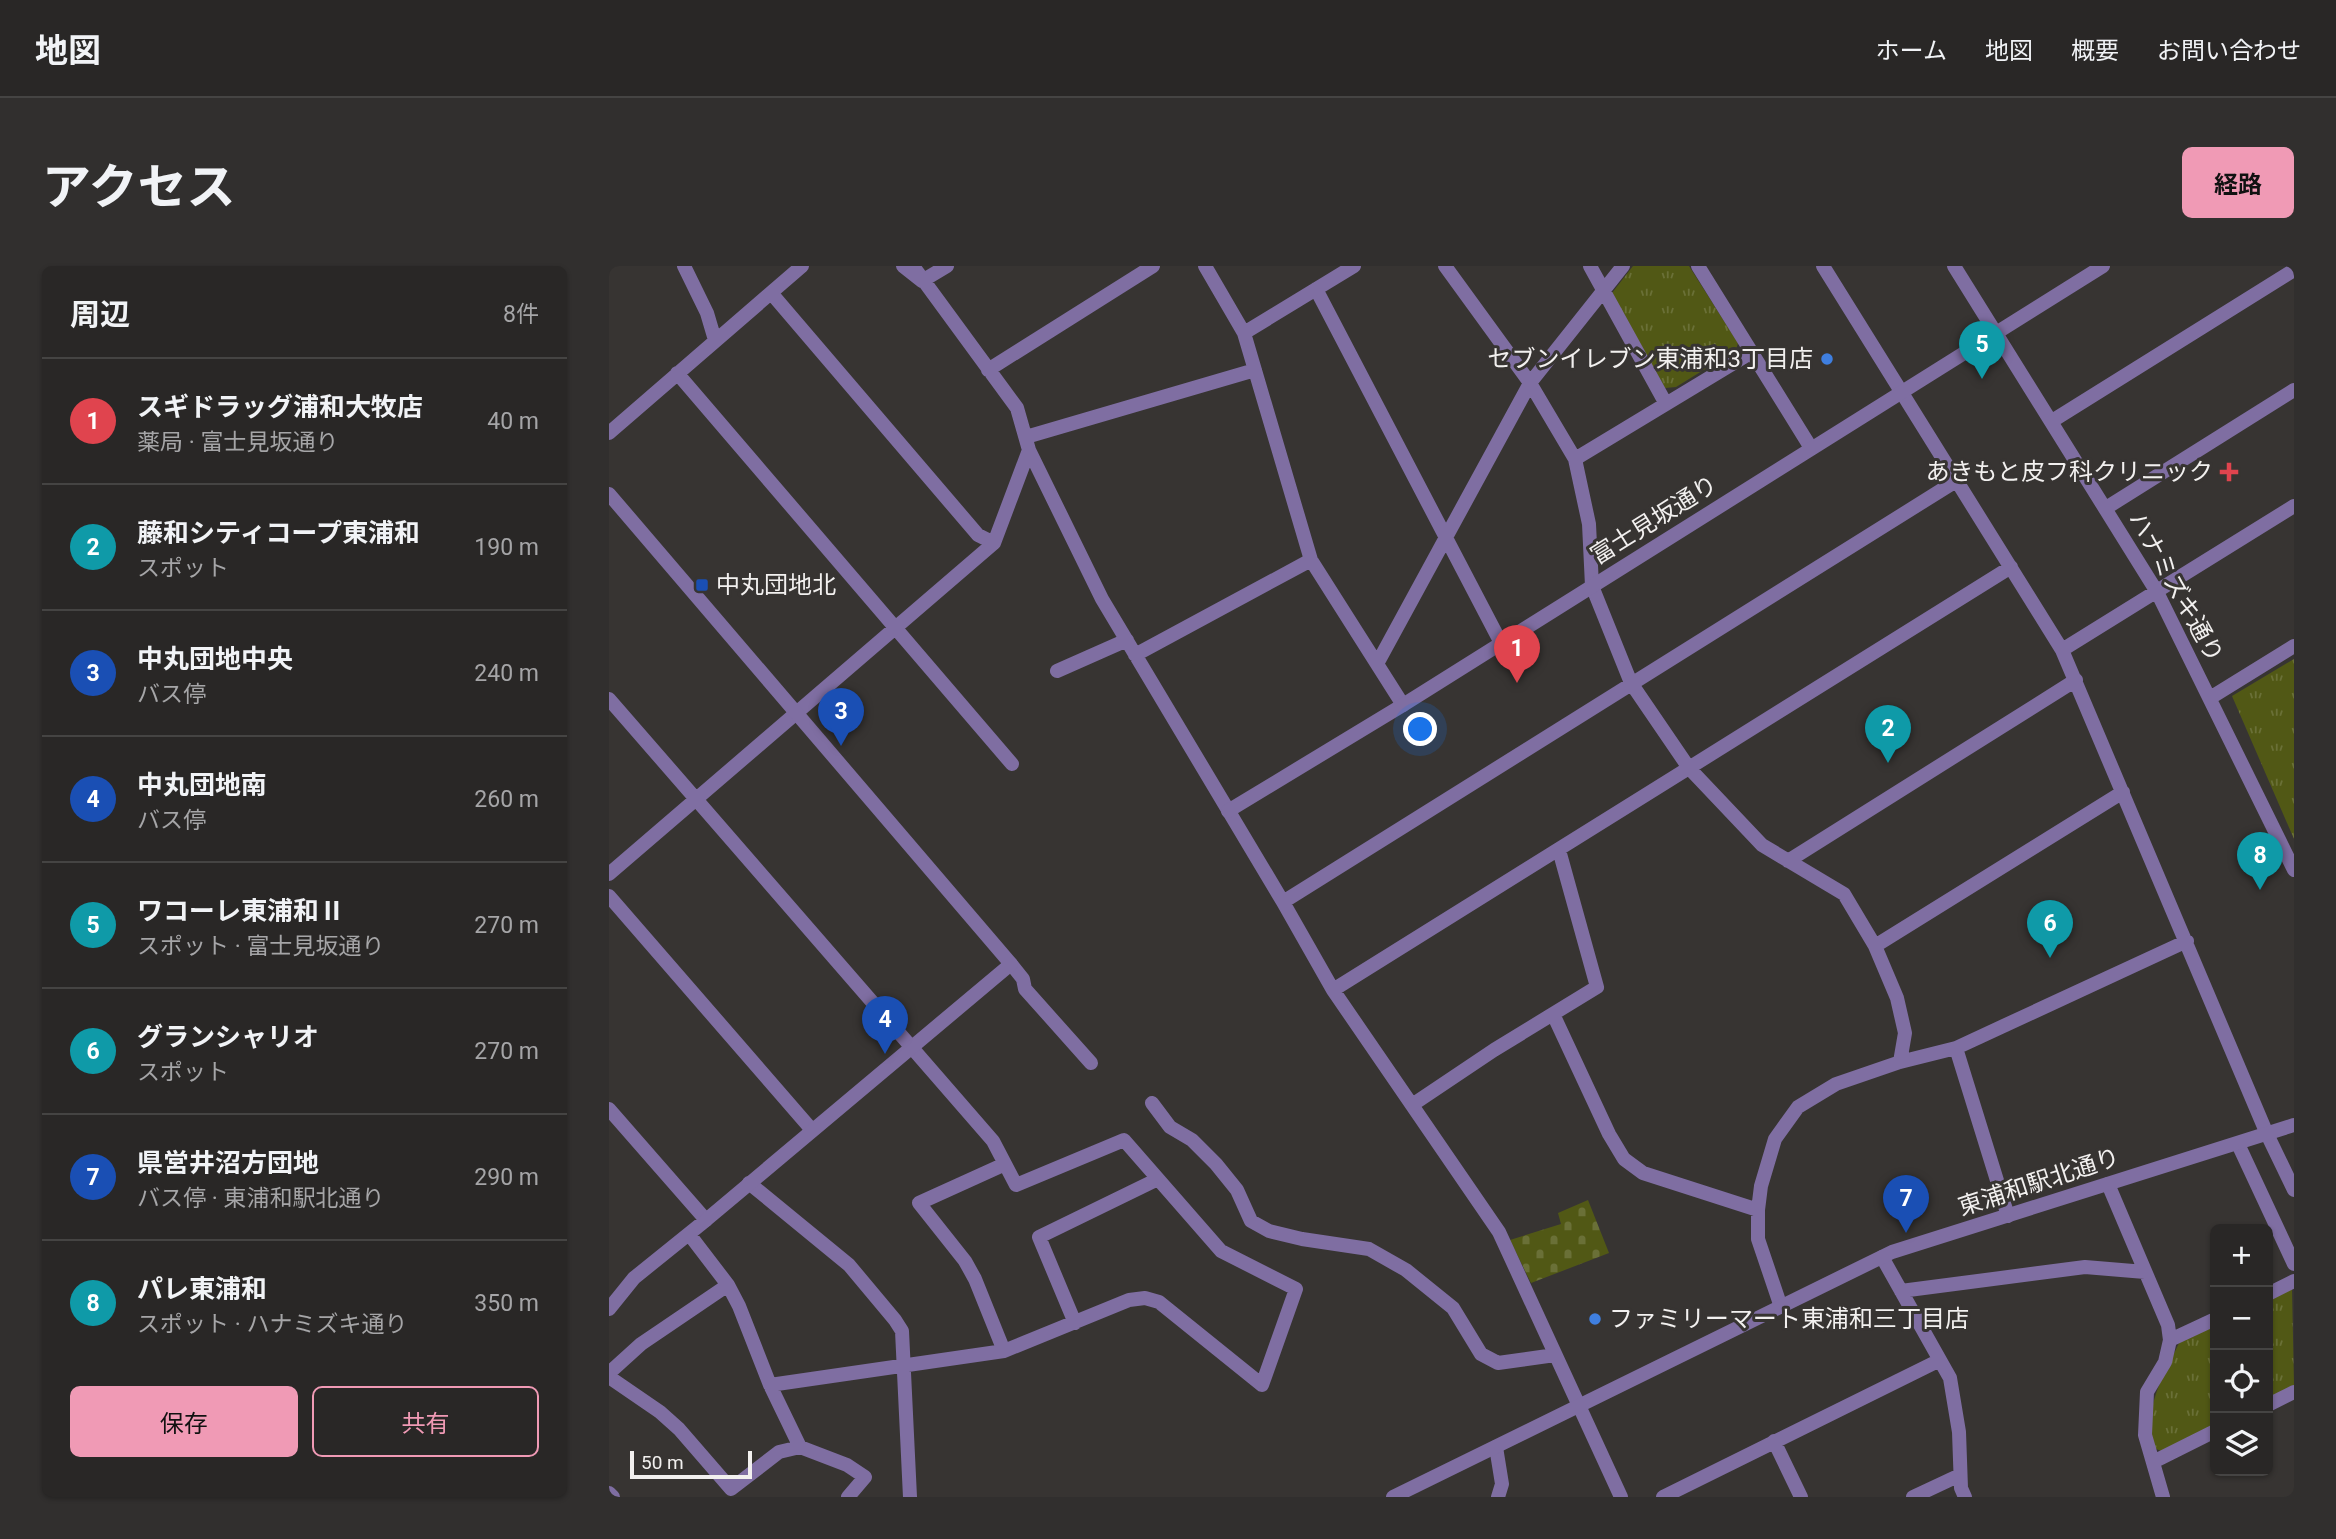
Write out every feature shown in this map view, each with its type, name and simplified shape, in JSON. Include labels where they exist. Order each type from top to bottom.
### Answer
[{"type":"street","points":[[684,266],[707,313],[715,340]]},
{"type":"street","points":[[609,433],[802,266]]},
{"type":"street","points":[[903,266],[922,281]]},
{"type":"street","points":[[913,266],[1017,408],[1028,443],[1102,598],[1333,990],[1499,1232],[1621,1497]]},
{"type":"street","points":[[922,281],[947,266]]},
{"type":"street","points":[[988,370],[1153,266]]},
{"type":"street","points":[[1205,266],[1244,332],[1311,560],[1403,705]]},
{"type":"street","points":[[1244,332],[1354,266]]},
{"type":"street","points":[[1445,266],[1530,383],[1575,460],[1589,524],[1592,586],[1631,683],[1689,768],[1762,845],[1844,894],[1875,946],[1897,998],[1905,1033],[1900,1062]]},
{"type":"street","points":[[1590,266],[1666,404]]},
{"type":"street","points":[[1377,664],[1530,383],[1623,266]]},
{"type":"street","points":[[1698,266],[1811,448]]},
{"type":"street","points":[[1823,266],[2062,650],[2267,1134],[2294,1190]]},
{"type":"street","name":"ハナミズキ通り","points":[[1954,266],[2157,592],[2294,870]]},
{"type":"street","name":"富士見坂通り","points":[[1228,811],[1403,705],[2103,266]]},
{"type":"street","points":[[2052,421],[2294,270]]},
{"type":"street","points":[[1316,289],[1501,643]]},
{"type":"street","points":[[772,294],[978,535],[994,543]]},
{"type":"street","points":[[1575,460],[1752,352]]},
{"type":"street","points":[[1028,443],[1255,370]]},
{"type":"street","points":[[677,373],[1012,764]]},
{"type":"street","points":[[2106,508],[2294,390]]},
{"type":"street","points":[[609,874],[994,543],[1028,443]]},
{"type":"street","points":[[1283,902],[1956,481]]},
{"type":"street","points":[[609,494],[1011,964],[1023,979],[1025,989],[1091,1063]]},
{"type":"street","points":[[2062,650],[2294,506]]},
{"type":"street","points":[[1135,655],[1311,560]]},
{"type":"street","points":[[1333,990],[2011,567]]},
{"type":"street","points":[[1057,671],[1127,640]]},
{"type":"street","points":[[2210,698],[2294,646]]},
{"type":"street","points":[[1788,861],[2076,680]]},
{"type":"street","points":[[609,699],[993,1141],[1016,1185],[1124,1140],[1221,1251],[1296,1289],[1262,1385],[1159,1302],[1145,1298],[1129,1300],[1004,1351],[770,1385]]},
{"type":"street","points":[[1875,946],[2123,792]]},
{"type":"street","points":[[1412,1105],[1494,1050],[1597,987],[1559,850]]},
{"type":"street","points":[[609,896],[812,1130]]},
{"type":"street","points":[[1781,1307],[1758,1239],[1758,1210],[1761,1186],[1775,1139],[1798,1107],[1836,1084],[1900,1062],[1956,1048],[2187,942]]},
{"type":"street","points":[[609,1309],[634,1278],[1011,964]]},
{"type":"street","points":[[1553,1014],[1609,1134],[1624,1159],[1643,1173],[1758,1210]]},
{"type":"street","points":[[1956,1048],[2008,1216]]},
{"type":"street","points":[[1152,1103],[1170,1127],[1192,1140],[1216,1164],[1237,1191],[1251,1221],[1269,1231],[1302,1239],[1369,1249],[1406,1270],[1453,1308],[1481,1354],[1498,1363],[1555,1355]]},
{"type":"street","points":[[609,1109],[706,1220]]},
{"type":"street","name":"東浦和駅北通り","points":[[1393,1497],[1882,1257],[2294,1125]]},
{"type":"street","points":[[2238,1144],[2294,1264]]},
{"type":"street","points":[[1004,1351],[965,1261],[919,1203],[1005,1164]]},
{"type":"street","points":[[1075,1323],[1039,1237],[1158,1179]]},
{"type":"street","points":[[749,1183],[849,1265],[902,1331],[910,1497]]},
{"type":"street","points":[[2108,1184],[2168,1325],[2170,1340],[2165,1362],[2147,1392],[2145,1435],[2163,1497]]},
{"type":"street","points":[[689,1234],[728,1285],[739,1306],[770,1385],[800,1447]]},
{"type":"street","points":[[1882,1257],[1950,1378],[1959,1432],[1961,1488],[1965,1497]]},
{"type":"street","points":[[1901,1291],[2085,1267],[2145,1272]]},
{"type":"street","points":[[2273,1292],[2294,1281]]},
{"type":"street","points":[[728,1285],[641,1344],[609,1375],[679,1429],[731,1489],[779,1452],[800,1447],[848,1465],[865,1477],[848,1497]]},
{"type":"street","points":[[2170,1340],[2210,1321]]},
{"type":"street","points":[[1663,1497],[1940,1360]]},
{"type":"street","points":[[2273,1402],[2294,1392]]},
{"type":"street","points":[[2153,1462],[2210,1434]]},
{"type":"street","points":[[1774,1441],[1801,1497]]},
{"type":"street","points":[[1496,1447],[1502,1484],[1498,1497]]},
{"type":"street","points":[[1913,1497],[1961,1475]]},
{"type":"street","points":[[609,1493],[614,1497]]},
{"type":"green space","points":[[1633,266],[1689,266],[1738,343],[1736,350],[1676,387],[1665,388],[1612,293]]},
{"type":"green space","points":[[2294,659],[2294,839],[2232,696]]},
{"type":"green space","points":[[1588,1200],[1609,1253],[1531,1283],[1510,1240],[1561,1224],[1558,1213]]},
{"type":"green space","points":[[2292,1288],[2294,1385],[2273,1396],[2273,1350],[2273,1298]]},
{"type":"green space","points":[[2210,1328],[2210,1427],[2161,1451],[2154,1448],[2151,1434],[2152,1407],[2179,1343]]},
{"type":"place","name":"セブンイレブン東浦和3丁目店","points":[[1827,359]]},
{"type":"place","name":"ワコーレ東浦和Ⅱ","points":[[1982,379]]},
{"type":"place","name":"あきもと皮フ科クリニック","points":[[2229,472]]},
{"type":"place","name":"中丸団地北","points":[[702,585]]},
{"type":"place","name":"スギドラッグ浦和大牧店","points":[[1517,683]]},
{"type":"place","name":"中丸団地中央","points":[[841,746]]},
{"type":"place","name":"藤和シティコープ東浦和","points":[[1888,763]]},
{"type":"place","name":"パレ東浦和","points":[[2260,890]]},
{"type":"place","name":"グランシャリオ","points":[[2050,958]]},
{"type":"place","name":"中丸団地南","points":[[885,1054]]},
{"type":"place","name":"県営井沼方団地","points":[[1906,1233]]},
{"type":"place","name":"ファミリーマート東浦和三丁目店","points":[[1595,1319]]}]
